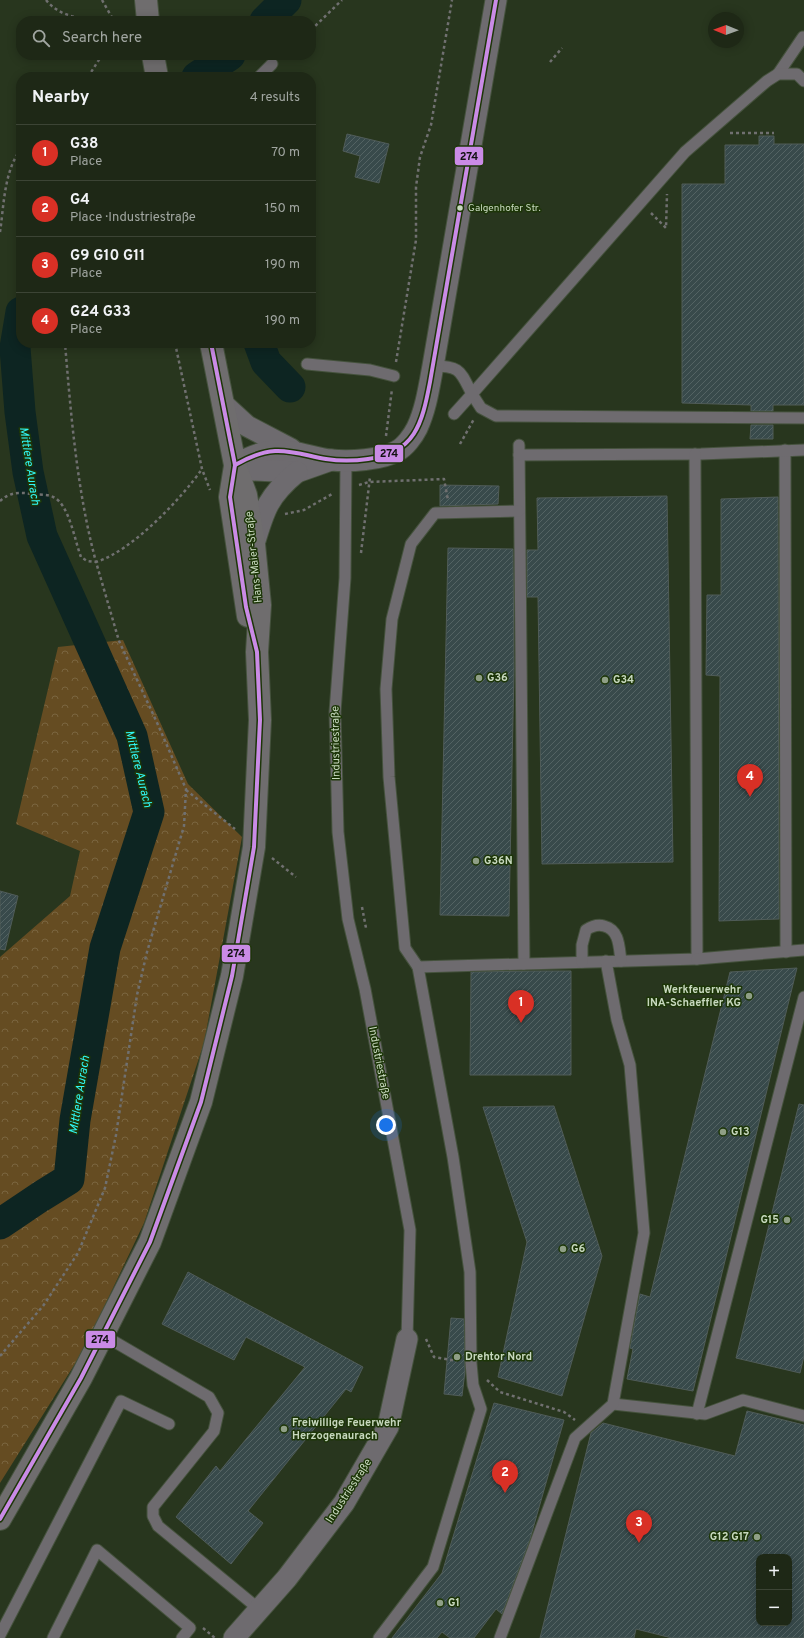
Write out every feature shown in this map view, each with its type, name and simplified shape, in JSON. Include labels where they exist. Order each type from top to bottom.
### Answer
[{"type":"street","points":[[146,0],[148,16]]},
{"type":"street","points":[[235,465],[267,452],[276,450],[299,462],[364,460],[398,451],[409,441],[416,429],[423,412],[433,366],[496,0]]},
{"type":"street","name":"Hans-Maier-Straße","points":[[0,1519],[77,1385],[150,1242],[201,1102],[232,976],[254,847],[260,720],[257,652],[260,605],[254,544],[246,495],[235,465],[212,348]]},
{"type":"street","points":[[223,404],[247,426],[299,462]]},
{"type":"street","points":[[254,544],[264,511],[271,498],[299,462]]},
{"type":"street","name":"Hans-Maier-Straße","points":[[235,465],[230,497],[246,607],[257,652]]},
{"type":"street","name":"Industriestraße","points":[[234,1638],[287,1578],[344,1503],[388,1427],[416,1339]]},
{"type":"lane","points":[[454,414],[668,170],[685,152],[750,95],[778,74],[803,37]]},
{"type":"lane","points":[[264,72],[272,64]]},
{"type":"lane","points":[[778,74],[797,74],[804,81]]},
{"type":"lane","points":[[307,364],[370,370],[394,376]]},
{"type":"lane","points":[[433,366],[452,367],[459,371],[480,408],[489,414],[502,416],[804,418]]},
{"type":"lane","points":[[524,964],[519,450],[695,454],[804,450]]},
{"type":"lane","points":[[785,450],[786,952]]},
{"type":"lane","points":[[695,454],[697,959]]},
{"type":"lane","name":"Industriestraße","points":[[339,460],[346,489],[345,578],[335,712],[338,832],[348,919],[365,989],[410,1230],[416,1339]]},
{"type":"lane","points":[[379,1638],[433,1567],[481,1409],[473,1385],[471,1363],[470,1272],[453,1157],[418,967],[405,948],[389,777],[386,689],[392,619],[411,544],[435,513],[519,511]]},
{"type":"lane","points":[[582,962],[582,945],[586,930],[592,926],[602,925],[615,932],[619,945],[621,961]]},
{"type":"lane","points":[[418,967],[697,959],[804,950]]},
{"type":"lane","points":[[500,1638],[575,1438],[612,1404],[644,1233],[630,1065],[617,1020],[606,961]]},
{"type":"lane","points":[[697,1414],[804,997]]},
{"type":"lane","points":[[103,1335],[209,1397],[215,1406],[218,1413],[214,1431],[153,1507],[153,1516],[158,1526],[260,1610]]},
{"type":"lane","points":[[612,1404],[705,1414],[743,1400],[804,1416]]},
{"type":"lane","points":[[0,1635],[121,1401],[169,1424]]},
{"type":"lane","points":[[53,1638],[97,1550],[190,1628],[182,1638]]},
{"type":"path","points":[[46,0],[53,8],[64,15],[69,16]]},
{"type":"path","points":[[102,0],[111,16]]},
{"type":"path","points":[[316,25],[342,0]]},
{"type":"path","points":[[388,427],[394,376],[416,240],[416,187],[420,157],[431,124],[452,0]]},
{"type":"path","points":[[550,62],[562,48]]},
{"type":"path","points":[[91,72],[99,60]]},
{"type":"path","points":[[708,132],[774,133]]},
{"type":"path","points":[[0,232],[10,174],[16,156]]},
{"type":"path","points":[[651,213],[666,228],[668,170]]},
{"type":"path","points":[[0,1356],[43,1306],[78,1253],[104,1188],[116,1135],[137,995],[147,952],[184,826],[186,789],[119,641],[87,526],[81,493],[66,348]]},
{"type":"path","points":[[0,501],[10,494],[19,492],[53,497],[60,502],[66,510],[81,557],[87,561],[96,562],[107,558],[123,548],[174,505],[202,469],[177,348]]},
{"type":"path","points":[[280,513],[294,513],[304,510],[332,494],[369,482],[444,479],[446,485]]},
{"type":"path","points":[[360,558],[369,482]]},
{"type":"path","points":[[361,899],[367,930]]},
{"type":"path","points":[[416,1339],[434,1357],[471,1363]]},
{"type":"path","points":[[500,1392],[564,1412]]},
{"type":"path","points":[[199,1625],[213,1636]]},
{"type":"green space","points":[[123,640],[188,784],[242,837],[204,1043],[144,1223],[83,1351],[0,1483],[0,957],[70,896],[80,851],[16,824],[58,647]]},
{"type":"building","points":[[347,134],[389,144],[379,183],[355,177],[360,156],[343,151]]},
{"type":"building","points":[[759,136],[774,136],[774,144],[804,144],[804,405],[773,405],[773,411],[751,411],[751,405],[682,403],[682,184],[725,184],[725,145],[759,145]]},
{"type":"building","points":[[751,425],[773,425],[773,439],[750,439]]},
{"type":"building","points":[[440,485],[499,486],[498,504],[440,506]]},
{"type":"building","name":"G34","points":[[667,496],[673,862],[542,864],[538,597],[527,597],[527,550],[538,550],[537,498]]},
{"type":"building","points":[[778,497],[779,919],[719,921],[720,676],[706,675],[707,595],[721,595],[721,499]]},
{"type":"building","name":"G36","points":[[448,548],[513,549],[514,669],[509,916],[440,915]]},
{"type":"building","points":[[0,891],[18,896],[5,950],[0,949]]},
{"type":"building","name":"G13","points":[[797,968],[693,1391],[627,1379],[633,1349],[630,1348],[640,1294],[650,1297],[730,972]]},
{"type":"building","points":[[571,971],[571,1075],[470,1075],[471,972]]},
{"type":"building","name":"G15","points":[[799,1104],[804,1105],[804,1356],[800,1373],[736,1358]]},
{"type":"building","name":"G6","points":[[554,1106],[602,1256],[562,1396],[498,1377],[527,1242],[483,1107]]},
{"type":"building","name":"Freiwillige Feuerwehr Herzogenaurach","points":[[188,1272],[363,1367],[351,1392],[346,1389],[248,1511],[263,1523],[231,1564],[176,1517],[216,1466],[220,1471],[305,1367],[246,1337],[234,1360],[162,1324]]},
{"type":"building","name":"Drehtor Nord","points":[[451,1318],[464,1319],[465,1371],[462,1396],[444,1394]]},
{"type":"building","points":[[494,1403],[564,1420],[530,1539],[502,1614],[496,1609],[474,1638],[450,1638],[442,1632],[437,1638],[392,1638],[442,1573]]},
{"type":"building","points":[[747,1411],[804,1425],[804,1638],[672,1638],[636,1629],[634,1638],[540,1638],[591,1433],[603,1423],[735,1456]]},
{"type":"waterway","name":"Mittlere Aurach","points":[[270,16],[286,0]]},
{"type":"waterway","name":"Mittlere Aurach","points":[[204,72],[222,60]]},
{"type":"waterway","name":"Mittlere Aurach","points":[[0,1224],[69,1179],[75,1120],[105,948],[149,812],[132,736],[42,536],[28,472],[20,412],[15,348],[16,342]]},
{"type":"waterway","name":"Mittlere Aurach","points":[[261,348],[266,362],[290,387]]},
{"type":"transit line","name":"274","points":[[235,465],[254,456],[275,451],[294,452],[336,460],[368,459],[384,456],[396,450],[406,443],[414,434],[424,411],[430,382],[496,0]]},
{"type":"transit line","name":"274","points":[[0,1519],[81,1378],[150,1242],[201,1102],[232,976],[254,847],[260,720],[257,652],[246,607],[230,497],[235,465],[212,348]]},
{"type":"place","name":"Galgenhofer Str.","points":[[460,208]]},
{"type":"place","name":"G36","points":[[479,678]]},
{"type":"place","name":"G34","points":[[605,680]]},
{"type":"place","name":"G24 G33","points":[[750,797]]},
{"type":"place","name":"G36N","points":[[476,861]]},
{"type":"place","name":"Werkfeuerwehr INA-Schaeffler KG","points":[[749,996]]},
{"type":"place","name":"G38","points":[[521,1023]]},
{"type":"place","name":"G13","points":[[723,1132]]},
{"type":"place","name":"G15","points":[[787,1220]]},
{"type":"place","name":"G6","points":[[563,1249]]},
{"type":"place","name":"Drehtor Nord","points":[[457,1357]]},
{"type":"place","name":"Freiwillige Feuerwehr Herzogenaurach","points":[[284,1429]]},
{"type":"place","name":"G4","points":[[505,1493]]},
{"type":"place","name":"G12 G17","points":[[757,1537]]},
{"type":"place","name":"G9 G10 G11","points":[[639,1543]]},
{"type":"place","name":"G1","points":[[440,1603]]}]
